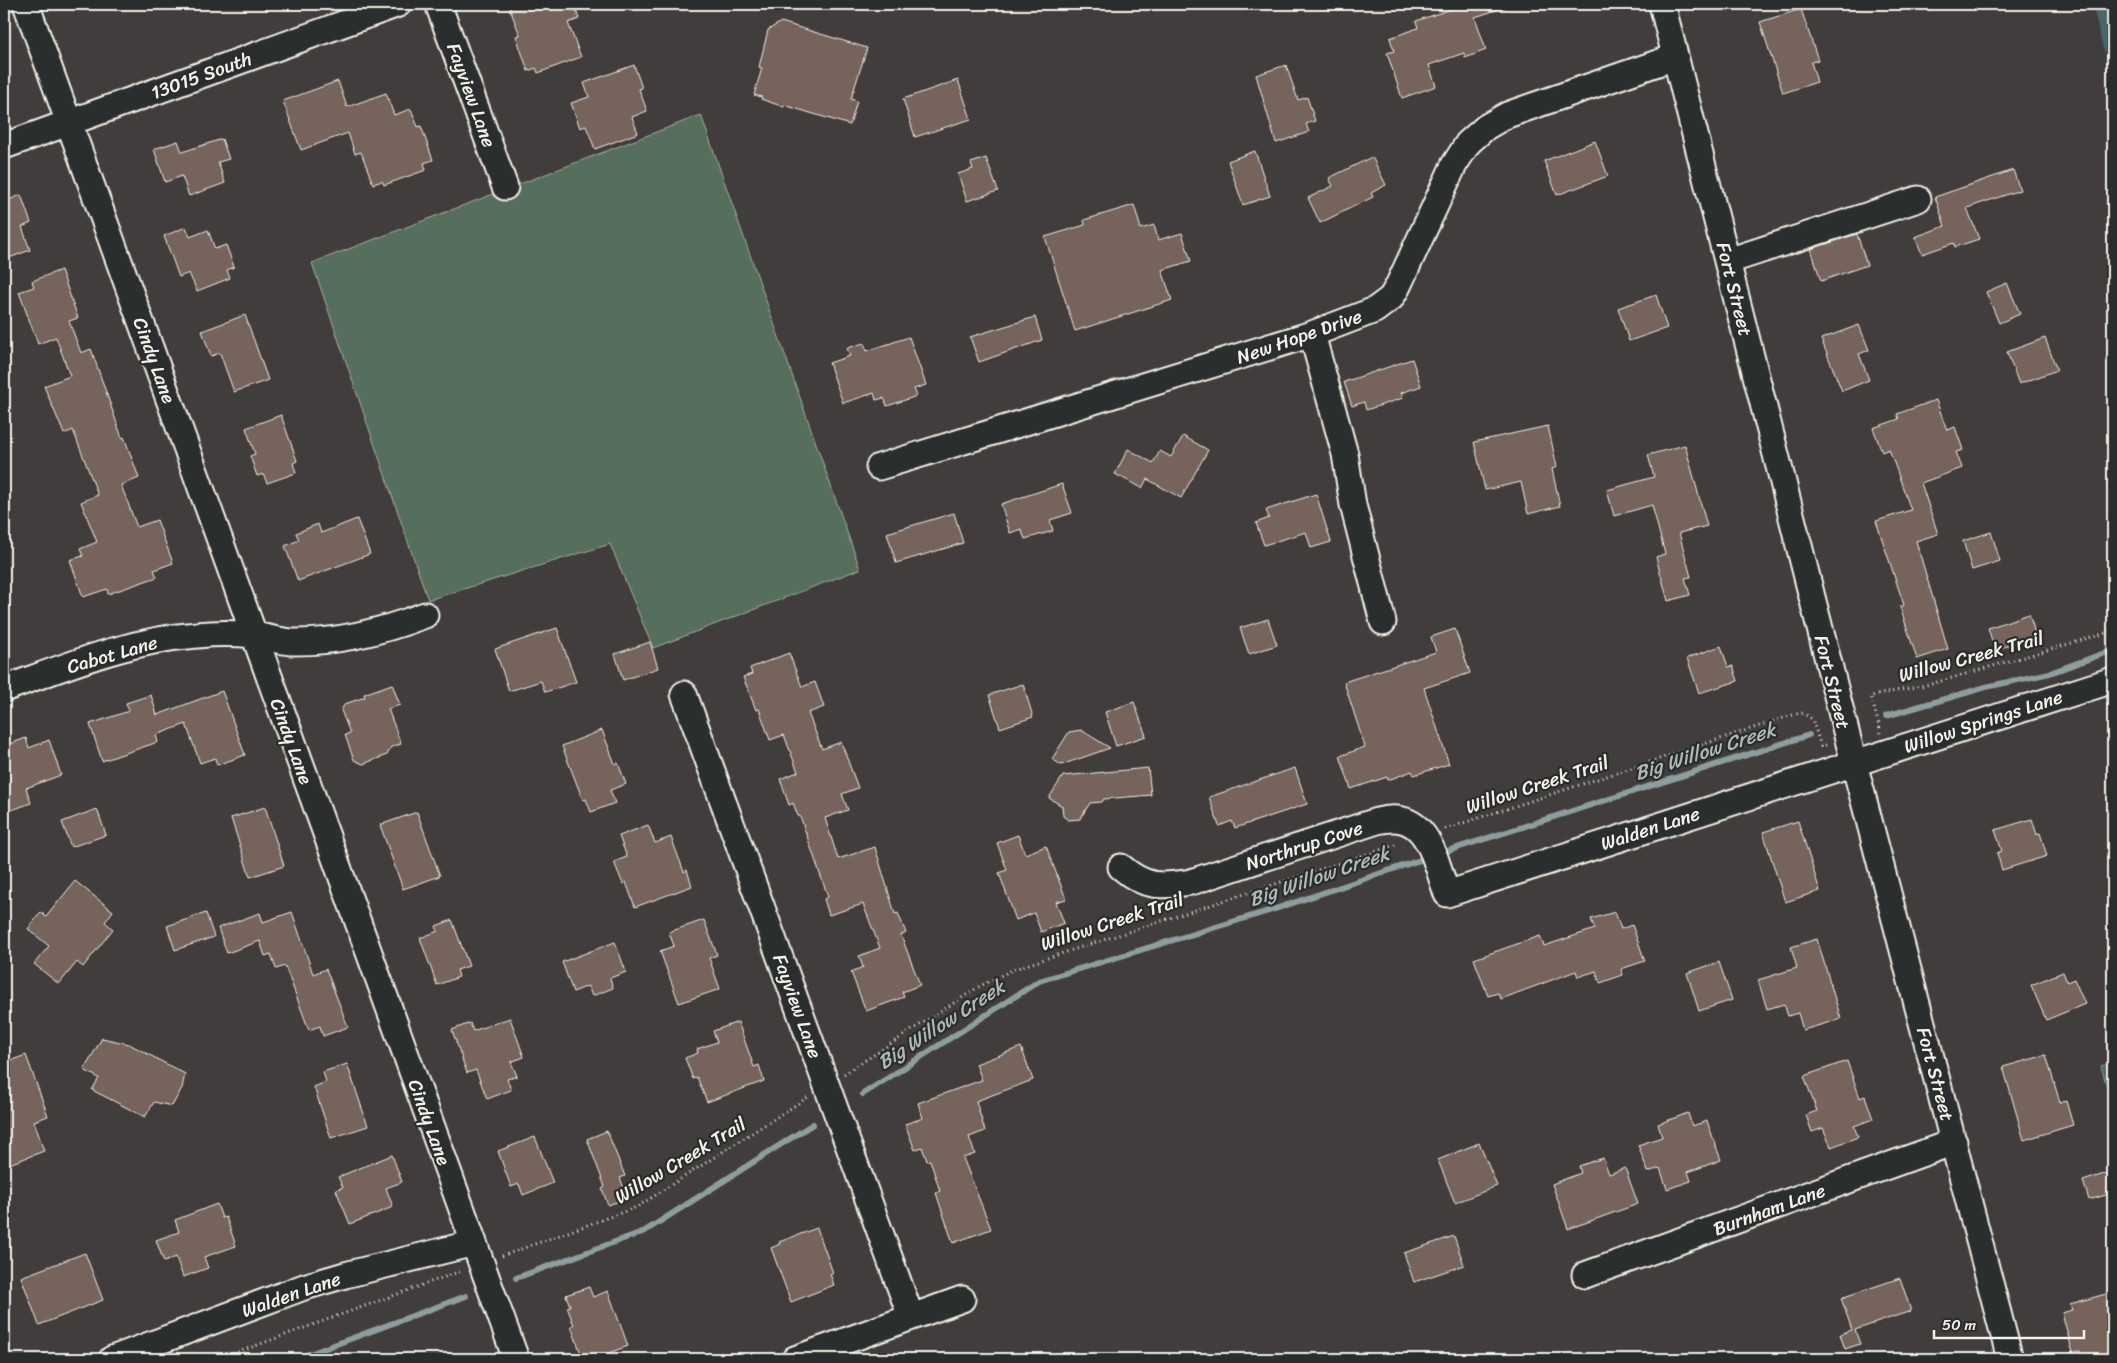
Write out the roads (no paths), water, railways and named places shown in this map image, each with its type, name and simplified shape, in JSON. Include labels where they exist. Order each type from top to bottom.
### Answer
[{"type":"street","name":"Cindy Lane","points":[[26,4],[516,1359]]},
{"type":"street","name":"13015 South","points":[[4,146],[398,4]]},
{"type":"street","name":"Fayview Lane","points":[[438,4],[505,187]]},
{"type":"street","name":"Fort Street","points":[[1662,4],[1854,763],[2010,1359]]},
{"type":"street","name":"New Hope Drive","points":[[880,467],[1312,334],[1375,310],[1391,298],[1398,286],[1454,165],[1468,143],[1486,127],[1507,115],[1676,57]]},
{"type":"street","points":[[1728,261],[1918,199]]},
{"type":"street","points":[[1312,334],[1343,445],[1353,505],[1383,622]]},
{"type":"street","name":"Cabot Lane","points":[[4,689],[101,654],[133,644],[165,638],[224,633],[291,642],[355,636],[425,615]]},
{"type":"street","name":"Willow Springs Lane","points":[[1854,763],[2113,680]]},
{"type":"street","name":"Fayview Lane","points":[[684,694],[911,1317]]},
{"type":"street","name":"Walden Lane","points":[[1445,887],[1854,763]]},
{"type":"street","name":"Northrup Cove","points":[[1121,867],[1135,879],[1153,885],[1191,882],[1387,818],[1408,820],[1416,826],[1424,837],[1445,887]]},
{"type":"street","name":"Burnham Lane","points":[[1584,1276],[1954,1142]]},
{"type":"street","name":"Walden Lane","points":[[112,1359],[304,1287],[474,1243]]},
{"type":"street","points":[[795,1359],[962,1299]]},
{"type":"water","points":[[2113,1063],[2113,1101],[2111,1102],[2101,1066]]},
{"type":"waterway","points":[[2103,4],[2113,45]]},
{"type":"waterway","name":"Big Willow Creek","points":[[1886,716],[1986,687],[2050,673],[2113,650]]},
{"type":"waterway","name":"Big Willow Creek","points":[[1438,854],[1809,735]]},
{"type":"waterway","name":"Big Willow Creek","points":[[863,1094],[1039,981],[1278,908],[1429,857]]},
{"type":"waterway","name":"Big Willow Creek","points":[[516,1278],[645,1231],[813,1124]]},
{"type":"waterway","name":"Big Willow Creek","points":[[296,1359],[466,1296]]}]
